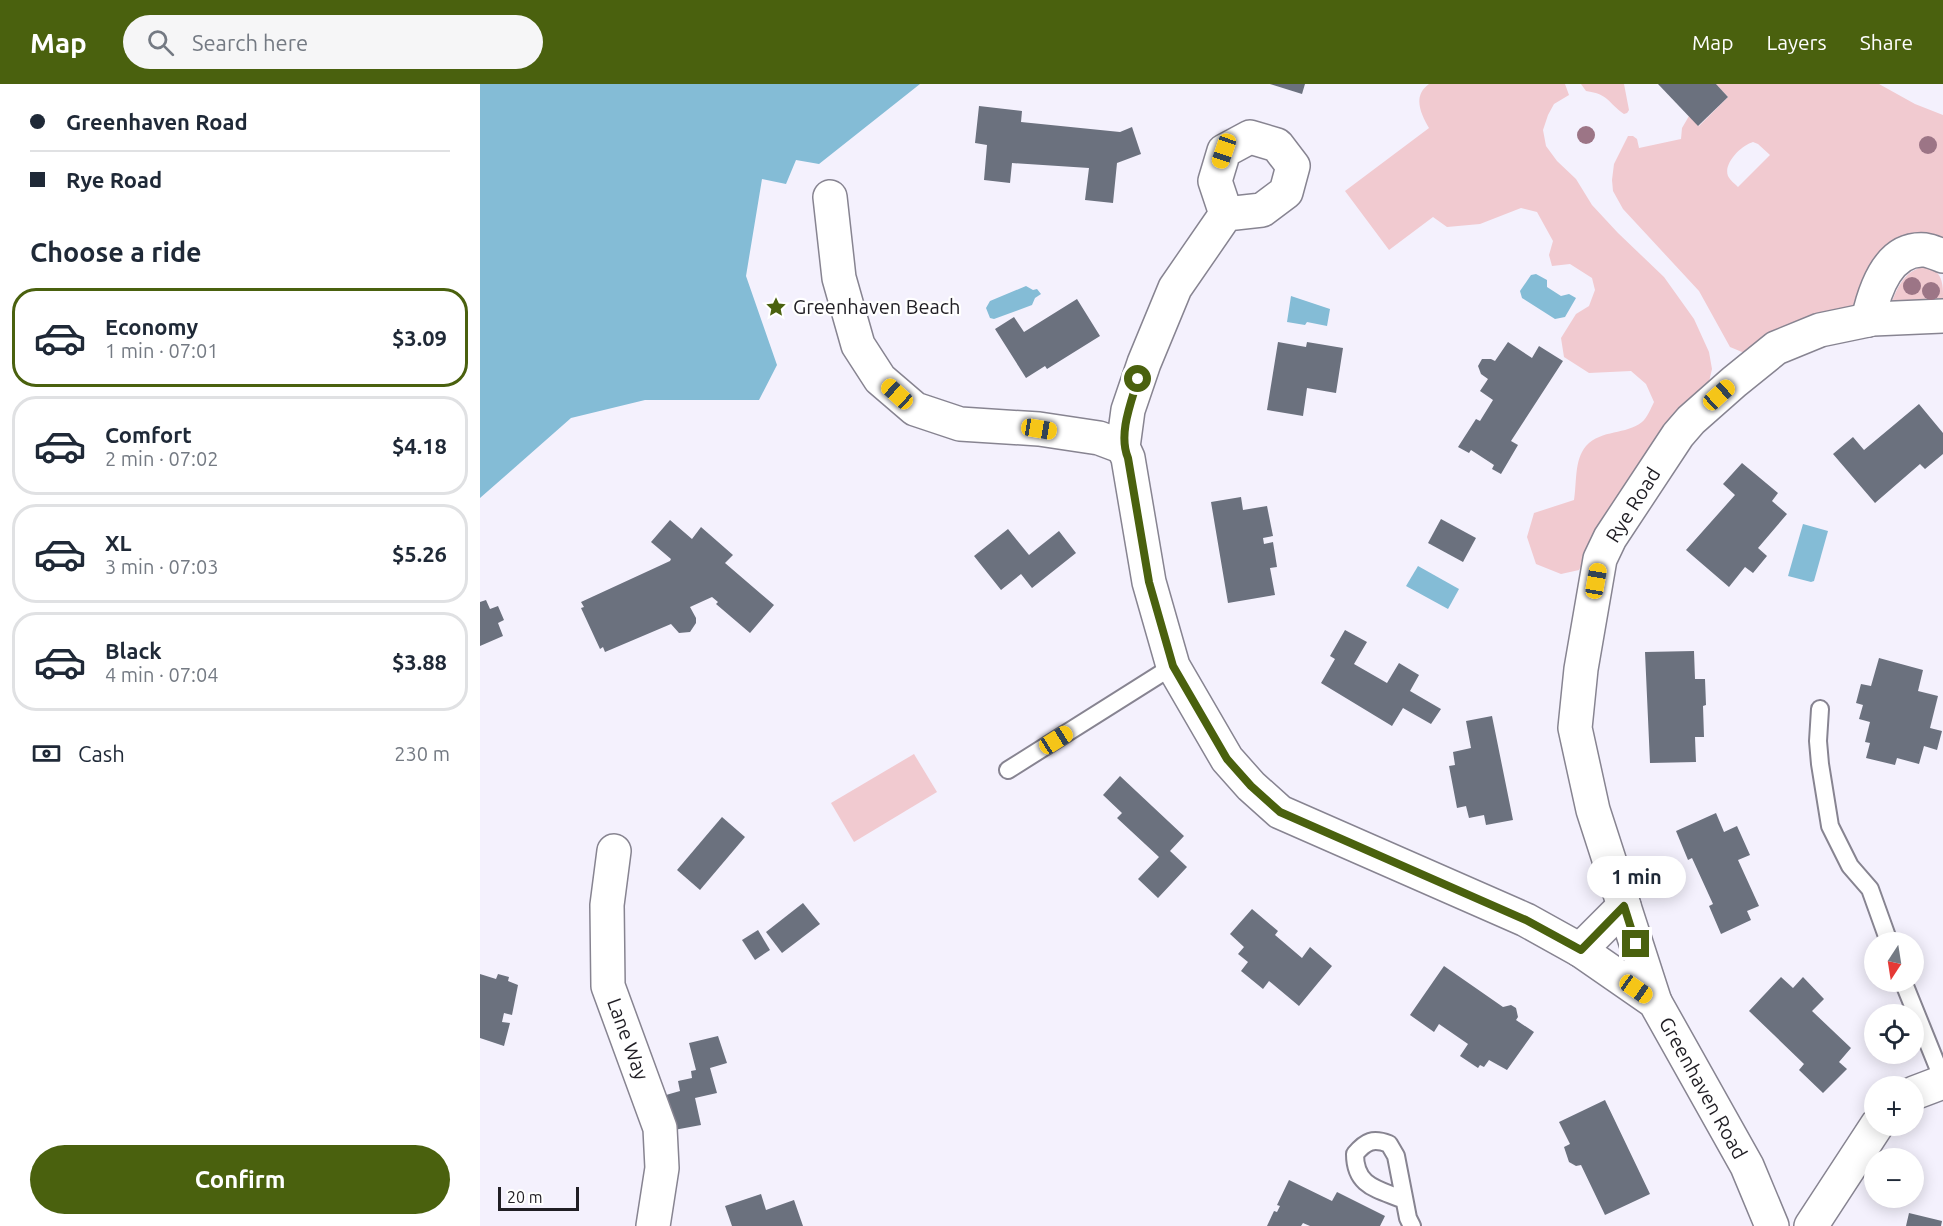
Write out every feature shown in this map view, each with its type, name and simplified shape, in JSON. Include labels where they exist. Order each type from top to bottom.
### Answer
[{"type":"street","points":[[830,197],[839,278],[858,345],[880,379],[915,409],[960,424],[1039,429],[1100,438],[1123,447]]},
{"type":"street","name":"Greenhaven Road","points":[[1226,214],[1175,288],[1144,363],[1128,410],[1123,447],[1128,458],[1149,582],[1173,666],[1227,759],[1251,786],[1280,812],[1526,920],[1602,928],[1655,1002],[1747,1166],[1772,1226]]},
{"type":"street","points":[[1868,320],[1879,281],[1890,266],[1902,256],[1915,251],[1926,250],[1943,256]]},
{"type":"street","name":"Rye Road","points":[[1655,1002],[1602,928],[1593,810],[1575,728],[1581,669],[1600,559],[1610,538],[1678,435],[1699,412],[1776,348],[1820,330],[1868,320],[1943,316]]},
{"type":"street","name":"Lane Way","points":[[614,851],[607,905],[608,986],[660,1128],[662,1168],[653,1226]]},
{"type":"street","points":[[1924,1090],[1943,1081]]},
{"type":"street","points":[[1811,1226],[1870,1136]]},
{"type":"lane","points":[[1008,770],[1173,666]]},
{"type":"lane","points":[[1820,709],[1819,753],[1830,826],[1850,866],[1870,890],[1885,932]]},
{"type":"lane","points":[[1907,992],[1943,1081]]},
{"type":"lane","points":[[1404,1200],[1412,1226]]},
{"type":"shaded area","points":[[1429,84],[1565,84],[1569,95],[1554,104],[1543,130],[1546,146],[1557,161],[1576,179],[1592,205],[1664,277],[1694,319],[1709,352],[1712,369],[1708,386],[1619,499],[1579,570],[1561,574],[1536,564],[1527,537],[1534,513],[1574,500],[1579,458],[1586,446],[1599,437],[1636,426],[1642,422],[1654,402],[1646,384],[1631,371],[1589,373],[1564,357],[1561,338],[1576,314],[1589,306],[1595,290],[1592,278],[1570,264],[1552,266],[1549,255],[1553,241],[1537,212],[1521,208],[1480,224],[1447,227],[1433,217],[1389,250],[1345,191],[1429,128],[1423,117],[1419,100]]},
{"type":"shaded area","points":[[1581,84],[1624,84],[1629,110],[1624,114],[1604,97],[1586,91]]},
{"type":"shaded area","points":[[1716,84],[1879,84],[1915,104],[1943,115],[1943,243],[1857,308],[1752,352],[1742,352],[1730,347],[1699,291],[1623,209],[1613,191],[1612,180],[1614,164],[1628,136],[1637,139],[1639,148],[1681,139],[1682,128],[1689,116],[1699,126],[1728,97]],"holes":[[[1753,142],[1770,155],[1738,187],[1728,176],[1728,166],[1734,155],[1744,147]]]},
{"type":"shaded area","points":[[1929,266],[1941,280],[1943,301],[1890,307],[1903,280],[1914,270]]},
{"type":"shaded area","points":[[914,754],[937,792],[854,842],[831,803]]},
{"type":"water","points":[[480,84],[920,84],[819,164],[796,160],[786,184],[762,179],[746,276],[777,365],[759,400],[645,400],[571,418],[480,498]]},
{"type":"water","points":[[1536,274],[1547,280],[1547,287],[1561,296],[1569,294],[1576,298],[1565,317],[1555,319],[1522,298],[1520,291],[1531,275]]},
{"type":"water","points":[[1026,286],[1033,290],[1037,289],[1041,294],[1035,298],[1032,305],[994,319],[990,318],[986,308],[990,301]]},
{"type":"water","points":[[1291,296],[1330,309],[1327,326],[1307,322],[1305,325],[1287,322]]},
{"type":"water","points":[[1803,524],[1828,531],[1814,581],[1811,582],[1788,576]]},
{"type":"water","points":[[1418,566],[1459,589],[1448,609],[1406,586]]},
{"type":"building","points":[[1270,84],[1305,84],[1302,94]]},
{"type":"building","points":[[1658,84],[1716,84],[1728,97],[1698,126]]},
{"type":"building","points":[[979,106],[1022,111],[1021,122],[1120,132],[1132,127],[1141,154],[1117,163],[1113,203],[1085,200],[1089,168],[1012,163],[1010,183],[984,180],[987,145],[975,143]]},
{"type":"building","points":[[1077,299],[1100,336],[1047,369],[1045,366],[1026,378],[995,329],[1014,317],[1024,332]]},
{"type":"building","points":[[1278,342],[1306,347],[1307,342],[1343,348],[1336,393],[1307,388],[1303,416],[1267,410]]},
{"type":"building","points":[[1508,342],[1532,358],[1539,346],[1563,361],[1511,441],[1518,445],[1501,474],[1492,469],[1494,465],[1471,450],[1469,453],[1458,447],[1476,419],[1480,421],[1493,400],[1480,391],[1488,379],[1481,374],[1478,366],[1482,359],[1495,361]]},
{"type":"building","points":[[1919,404],[1943,433],[1943,454],[1925,469],[1920,464],[1875,503],[1833,454],[1853,437],[1864,450]]},
{"type":"building","points":[[1742,463],[1778,493],[1772,501],[1787,514],[1758,548],[1767,556],[1753,573],[1745,567],[1729,587],[1686,550],[1735,495],[1723,484]]},
{"type":"building","points":[[1241,497],[1243,510],[1267,506],[1273,536],[1263,538],[1264,544],[1273,542],[1277,567],[1270,568],[1275,595],[1228,603],[1211,502]]},
{"type":"building","points":[[1441,519],[1476,538],[1463,562],[1428,543]]},
{"type":"building","points":[[670,520],[692,539],[701,527],[733,555],[725,563],[774,605],[750,633],[716,604],[718,602],[712,597],[690,607],[696,623],[690,632],[679,633],[671,624],[605,652],[603,647],[600,649],[581,608],[584,607],[581,602],[670,561],[671,559],[651,542]]},
{"type":"building","points":[[1008,529],[1029,555],[1059,531],[1076,553],[1032,588],[1021,574],[1001,590],[974,556]]},
{"type":"building","points":[[486,600],[490,609],[498,606],[504,620],[498,623],[503,636],[480,646],[480,602]]},
{"type":"building","points":[[1345,630],[1367,642],[1354,664],[1387,683],[1399,663],[1419,675],[1410,691],[1441,709],[1431,724],[1403,708],[1392,726],[1321,683],[1335,659],[1330,656]]},
{"type":"building","points":[[1694,651],[1695,679],[1705,679],[1706,705],[1703,706],[1704,737],[1695,737],[1696,762],[1650,763],[1645,652]]},
{"type":"building","points":[[1879,658],[1923,670],[1918,691],[1938,696],[1930,728],[1942,731],[1937,750],[1924,746],[1919,764],[1897,758],[1895,765],[1866,758],[1870,743],[1865,742],[1870,722],[1859,719],[1863,705],[1856,703],[1861,684],[1871,686]]},
{"type":"building","points":[[1492,716],[1513,820],[1486,825],[1484,815],[1469,818],[1466,806],[1457,808],[1449,766],[1455,765],[1453,752],[1471,748],[1466,721]]},
{"type":"building","points":[[1120,776],[1184,836],[1170,851],[1187,867],[1158,898],[1138,879],[1159,857],[1117,818],[1122,813],[1103,795]]},
{"type":"building","points":[[1716,813],[1724,832],[1737,826],[1750,855],[1738,860],[1759,906],[1747,911],[1751,920],[1721,934],[1709,906],[1713,904],[1692,858],[1688,860],[1676,831]]},
{"type":"building","points":[[722,817],[745,837],[700,890],[677,870]]},
{"type":"building","points":[[803,903],[820,924],[782,953],[766,932]]},
{"type":"building","points":[[1252,909],[1278,931],[1275,935],[1302,958],[1310,947],[1332,966],[1299,1006],[1269,981],[1263,989],[1241,971],[1248,962],[1238,954],[1244,947],[1230,934]]},
{"type":"building","points":[[758,930],[770,950],[755,960],[742,940]]},
{"type":"building","points":[[1444,966],[1503,1007],[1511,1005],[1516,1008],[1518,1017],[1516,1020],[1534,1032],[1507,1070],[1489,1060],[1484,1067],[1480,1065],[1478,1068],[1460,1056],[1468,1044],[1439,1024],[1434,1032],[1410,1015]]},
{"type":"building","points":[[480,974],[496,979],[498,974],[509,977],[508,981],[518,985],[512,1015],[504,1013],[502,1022],[510,1023],[504,1046],[480,1038]]},
{"type":"building","points":[[1781,977],[1793,988],[1803,977],[1824,999],[1812,1011],[1851,1048],[1839,1062],[1847,1069],[1823,1093],[1799,1070],[1804,1064],[1749,1011]]},
{"type":"building","points":[[718,1036],[727,1063],[710,1068],[717,1093],[695,1098],[701,1125],[674,1130],[666,1095],[680,1091],[678,1081],[692,1078],[691,1071],[696,1070],[689,1043]]},
{"type":"building","points":[[1605,1100],[1650,1194],[1605,1215],[1581,1165],[1576,1166],[1569,1162],[1564,1147],[1570,1144],[1559,1122]]},
{"type":"building","points":[[1289,1180],[1332,1201],[1337,1192],[1385,1216],[1380,1226],[1310,1226],[1303,1223],[1301,1226],[1267,1226],[1274,1211],[1277,1212],[1280,1206],[1277,1205]]},
{"type":"building","points":[[761,1194],[766,1210],[794,1200],[803,1226],[732,1226],[725,1206]]},
{"type":"building","points":[[1909,1213],[1942,1221],[1941,1226],[1906,1226]]},
{"type":"place","name":"Greenhaven Beach","points":[[776,307]]},
{"type":"route","points":[[1138,379],[1128,410],[1123,447],[1128,458],[1149,582],[1173,666],[1227,759],[1251,786],[1280,812],[1526,920],[1581,950],[1624,906],[1636,944]]}]
